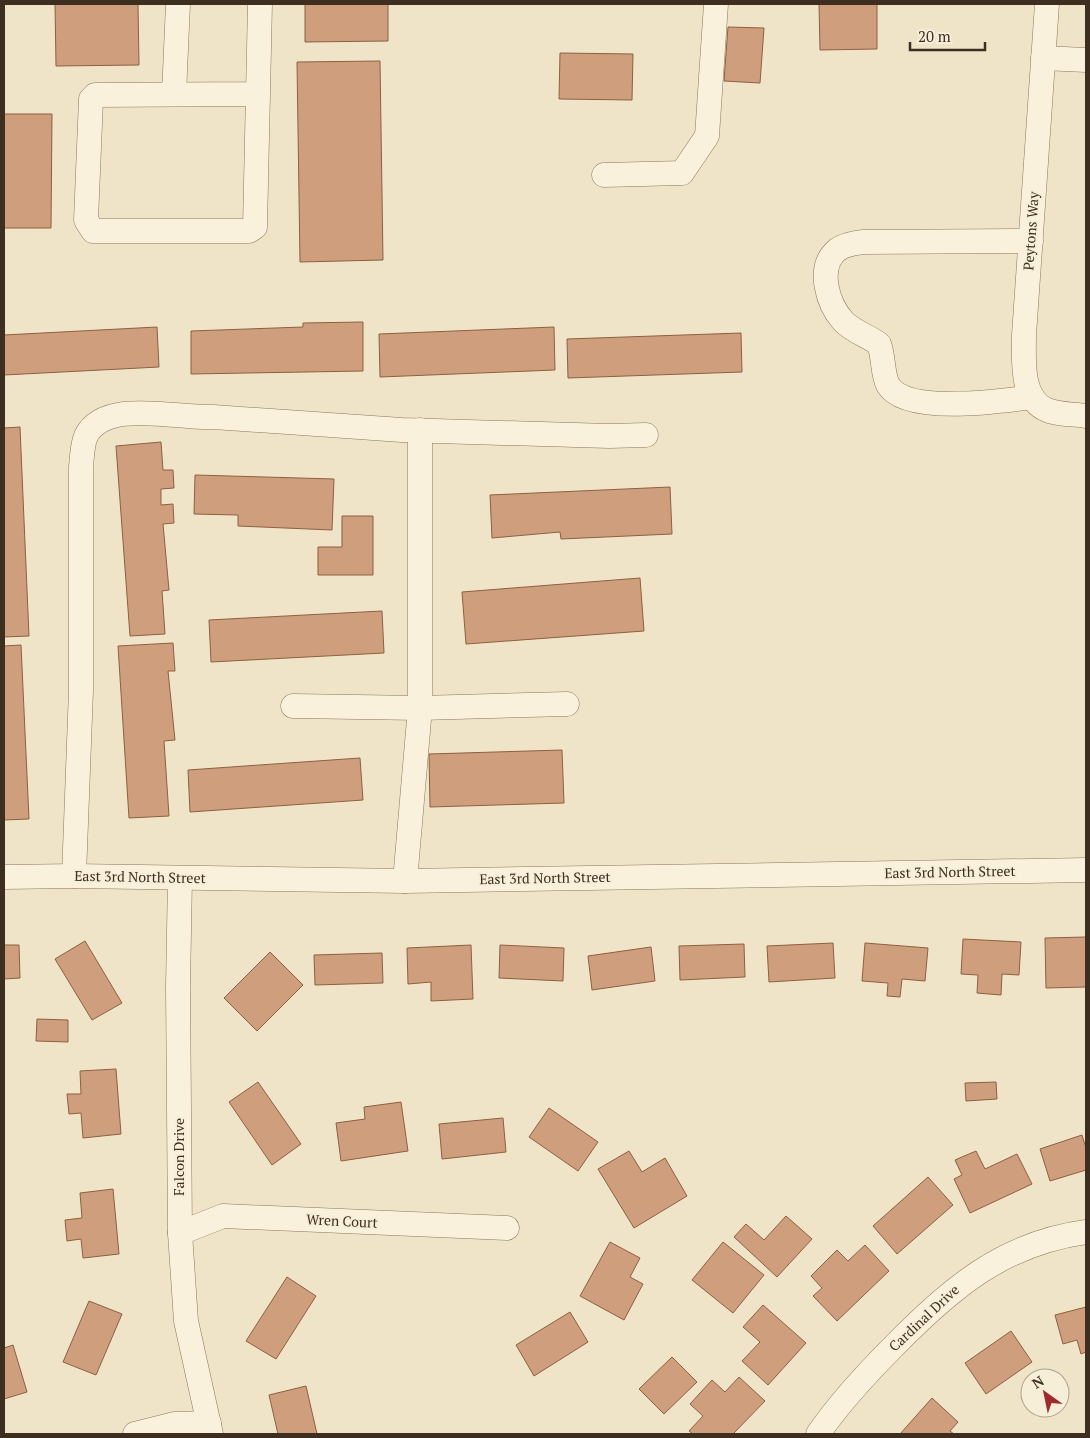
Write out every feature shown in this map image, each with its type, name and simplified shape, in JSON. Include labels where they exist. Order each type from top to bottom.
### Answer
[{"type":"street","points":[[174,94],[178,4]]},
{"type":"street","points":[[258,94],[95,95],[92,100],[86,220],[93,231],[249,231],[255,227],[258,94],[260,4]]},
{"type":"street","points":[[604,175],[682,173],[707,136],[716,4]]},
{"type":"street","name":"Peytons Way","points":[[1032,397],[1024,376],[1024,336],[1047,4]]},
{"type":"street","points":[[1043,58],[1086,60]]},
{"type":"street","points":[[1031,241],[856,243],[837,251],[828,262],[826,282],[832,305],[844,322],[879,344],[888,385],[900,395],[912,401],[976,404],[1032,397],[1046,410],[1086,416]]},
{"type":"street","points":[[74,876],[81,690],[81,467],[85,438],[93,426],[104,418],[147,413],[195,418],[213,417],[420,430],[609,436],[646,435]]},
{"type":"street","points":[[406,881],[420,708],[420,430]]},
{"type":"street","points":[[293,706],[420,708],[568,704]]},
{"type":"street","name":"East 3rd North Street","points":[[4,877],[74,876],[406,881],[1086,870]]},
{"type":"street","name":"Falcon Drive","points":[[180,878],[178,986],[180,1233],[186,1321],[210,1429]]},
{"type":"street","name":"Wren Court","points":[[180,1233],[223,1216],[507,1228]]},
{"type":"street","name":"Cardinal Drive","points":[[818,1434],[837,1407],[886,1354],[931,1308],[958,1285],[1013,1253],[1046,1241],[1086,1232]]},
{"type":"street","points":[[135,1434],[175,1424],[210,1429]]},
{"type":"building","points":[[55,4],[138,4],[139,65],[56,66]]},
{"type":"building","points":[[305,4],[388,4],[388,41],[305,42]]},
{"type":"building","points":[[819,4],[877,4],[877,49],[820,50]]},
{"type":"building","points":[[728,27],[764,28],[760,83],[724,81]]},
{"type":"building","points":[[560,53],[633,54],[632,100],[559,99]]},
{"type":"building","points":[[380,61],[383,260],[300,262],[297,62]]},
{"type":"building","points":[[4,114],[52,114],[51,228],[4,228]]},
{"type":"building","points":[[363,322],[363,371],[191,374],[191,331],[303,327],[303,323]]},
{"type":"building","points":[[157,327],[159,367],[4,375],[4,335]]},
{"type":"building","points":[[554,327],[555,370],[380,377],[379,334]]},
{"type":"building","points":[[741,333],[742,372],[568,378],[567,339]]},
{"type":"building","points":[[20,427],[29,636],[4,637],[4,428]]},
{"type":"building","points":[[161,442],[163,470],[173,470],[174,488],[161,489],[161,505],[173,504],[174,523],[163,524],[169,590],[162,591],[165,634],[130,636],[116,446]]},
{"type":"building","points":[[195,475],[334,479],[332,530],[238,526],[238,515],[194,514]]},
{"type":"building","points":[[670,487],[672,534],[561,539],[560,532],[492,538],[490,495]]},
{"type":"building","points":[[342,516],[373,516],[373,575],[318,575],[318,547],[342,547]]},
{"type":"building","points":[[640,578],[644,631],[466,644],[462,592]]},
{"type":"building","points":[[382,611],[384,653],[211,662],[209,620]]},
{"type":"building","points":[[173,643],[175,671],[168,671],[175,740],[164,741],[169,816],[129,818],[118,646]]},
{"type":"building","points":[[21,645],[29,819],[4,820],[4,646]]},
{"type":"building","points":[[562,750],[564,803],[430,807],[429,754]]},
{"type":"building","points":[[360,758],[363,800],[190,812],[188,770]]},
{"type":"building","points":[[1086,937],[1086,987],[1046,988],[1045,938]]},
{"type":"building","points":[[963,939],[1021,942],[1019,975],[1002,974],[1001,995],[977,993],[978,975],[961,974]]},
{"type":"building","points":[[85,941],[122,1003],[92,1020],[55,959]]},
{"type":"building","points":[[833,943],[835,978],[769,982],[767,946]]},
{"type":"building","points":[[865,943],[928,948],[925,981],[902,979],[900,997],[887,996],[888,983],[862,981]]},
{"type":"building","points":[[744,944],[745,977],[680,980],[679,946]]},
{"type":"building","points":[[4,945],[19,945],[20,978],[4,979]]},
{"type":"building","points":[[471,945],[473,999],[431,1001],[431,982],[408,984],[407,948]]},
{"type":"building","points":[[500,945],[564,948],[563,981],[499,978]]},
{"type":"building","points":[[651,947],[655,981],[592,990],[588,956]]},
{"type":"building","points":[[270,952],[303,985],[257,1031],[224,998]]},
{"type":"building","points":[[382,953],[383,983],[315,985],[314,955]]},
{"type":"building","points":[[37,1019],[68,1020],[68,1042],[36,1041]]},
{"type":"building","points":[[116,1069],[121,1134],[83,1138],[81,1113],[69,1114],[67,1094],[81,1094],[80,1071]]},
{"type":"building","points":[[258,1082],[301,1144],[272,1165],[229,1102]]},
{"type":"building","points":[[996,1082],[997,1099],[966,1101],[965,1083]]},
{"type":"building","points":[[401,1102],[408,1151],[341,1161],[336,1123],[365,1119],[364,1107]]},
{"type":"building","points":[[549,1108],[598,1142],[578,1171],[529,1137]]},
{"type":"building","points":[[503,1118],[506,1152],[442,1159],[439,1124]]},
{"type":"building","points":[[1082,1135],[1086,1148],[1086,1170],[1050,1181],[1040,1149]]},
{"type":"building","points":[[629,1151],[642,1172],[665,1158],[687,1196],[634,1228],[598,1169]]},
{"type":"building","points":[[976,1151],[985,1169],[1017,1154],[1032,1184],[970,1213],[954,1179],[962,1175],[955,1160]]},
{"type":"building","points":[[928,1177],[953,1205],[897,1254],[873,1226]]},
{"type":"building","points":[[113,1189],[119,1254],[83,1258],[81,1239],[67,1241],[65,1220],[82,1218],[80,1193]]},
{"type":"building","points":[[786,1216],[812,1239],[777,1277],[734,1237],[746,1224],[764,1240]]},
{"type":"building","points":[[610,1242],[640,1258],[630,1277],[643,1284],[624,1320],[580,1296]]},
{"type":"building","points":[[723,1242],[764,1275],[733,1313],[692,1280]]},
{"type":"building","points":[[865,1245],[889,1271],[837,1321],[813,1296],[822,1288],[811,1276],[837,1250],[848,1261]]},
{"type":"building","points":[[287,1277],[316,1296],[276,1359],[246,1341]]},
{"type":"building","points":[[89,1301],[122,1314],[96,1375],[63,1362]]},
{"type":"building","points":[[763,1305],[806,1343],[768,1385],[742,1361],[760,1342],[743,1327]]},
{"type":"building","points":[[1086,1307],[1086,1352],[1081,1354],[1077,1340],[1063,1344],[1055,1315]]},
{"type":"building","points":[[570,1312],[588,1342],[534,1376],[516,1345]]},
{"type":"building","points":[[1011,1331],[1032,1362],[1023,1368],[1020,1368],[1020,1370],[986,1394],[965,1363]]},
{"type":"building","points":[[13,1345],[27,1392],[4,1399],[4,1348]]},
{"type":"building","points":[[672,1357],[697,1382],[664,1414],[639,1389]]},
{"type":"building","points":[[739,1377],[765,1401],[733,1434],[693,1434],[689,1431],[703,1416],[690,1404],[712,1380],[725,1392]]},
{"type":"building","points":[[306,1386],[317,1434],[278,1434],[269,1395]]},
{"type":"building","points":[[932,1398],[958,1422],[950,1431],[954,1434],[900,1434]]}]
